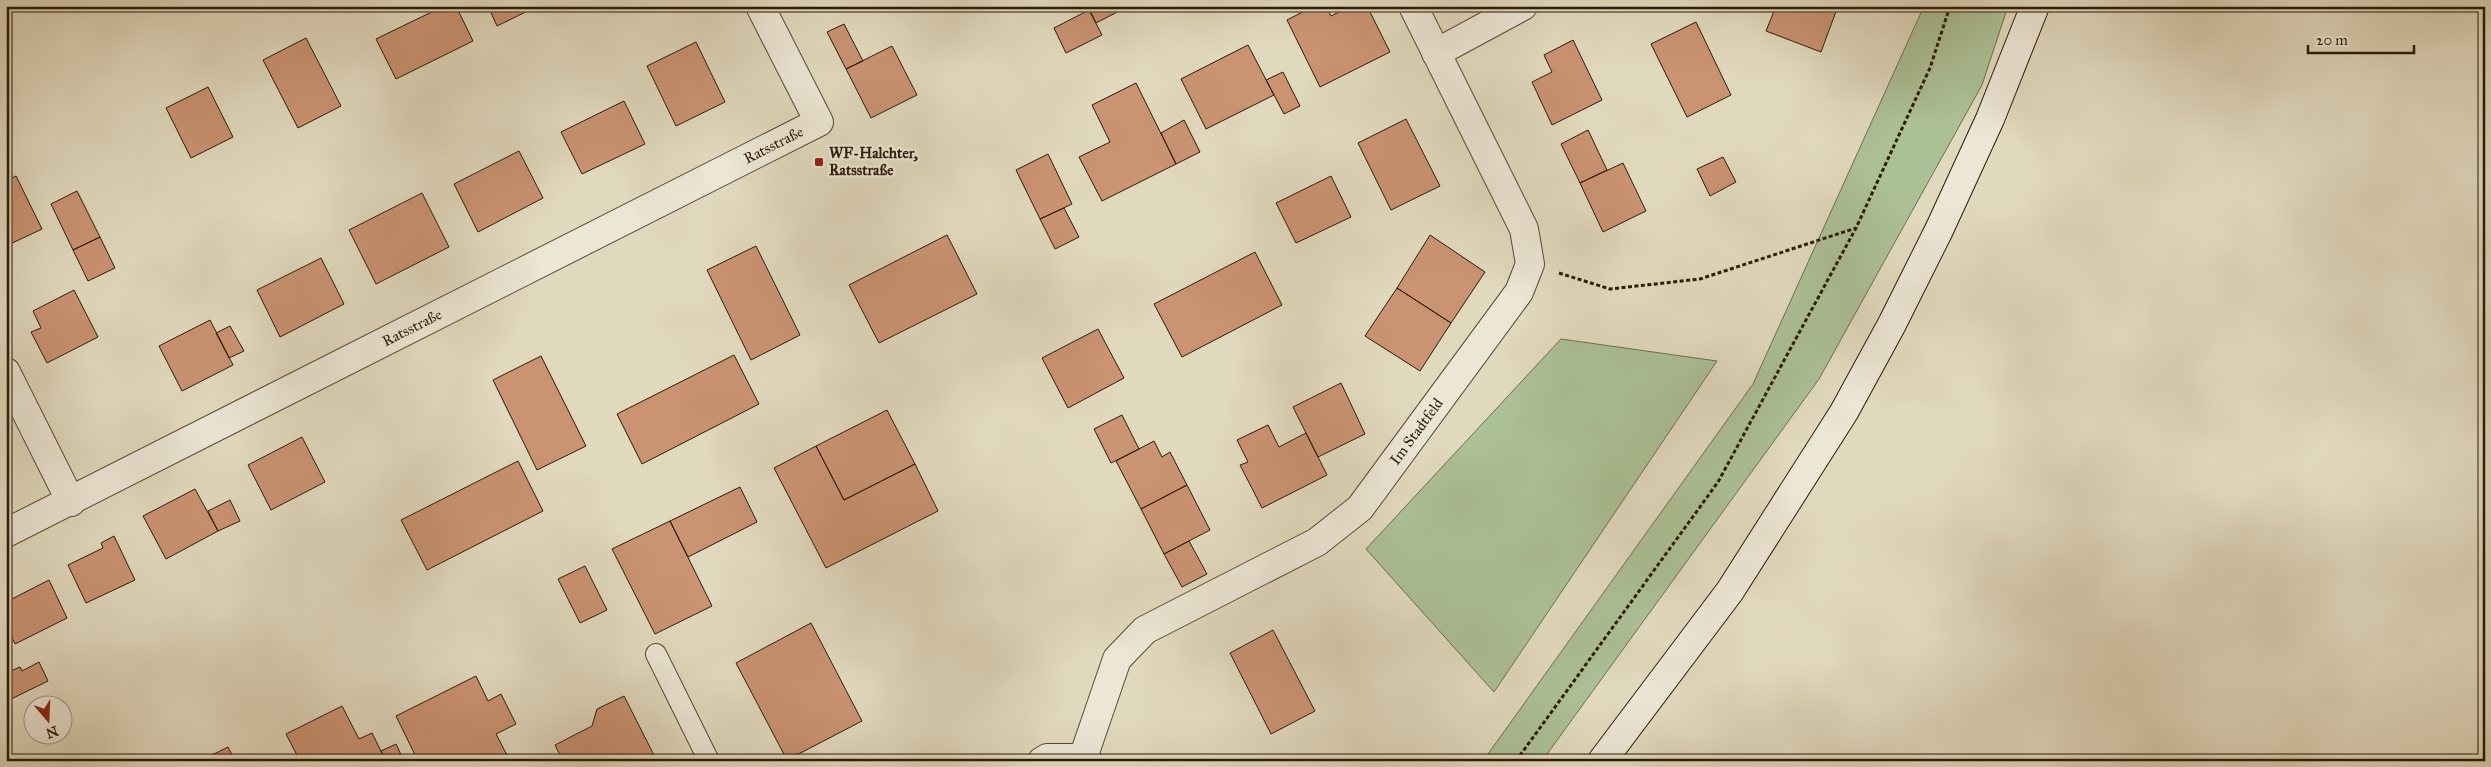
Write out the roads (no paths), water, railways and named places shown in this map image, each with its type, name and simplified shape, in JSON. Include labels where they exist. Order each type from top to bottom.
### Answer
[{"type":"street","name":"Ratsstraße","points":[[6,534],[819,122],[760,6]]},
{"type":"street","points":[[1413,6],[1436,53],[1524,6]]},
{"type":"street","points":[[1602,761],[1730,591],[1844,412],[1892,324],[1939,230],[1990,119],[2035,6]]},
{"type":"street","name":"Im Stadtfeld","points":[[1086,759],[1117,659],[1145,630],[1317,542],[1360,508],[1519,292],[1530,264],[1524,229],[1436,53]]},
{"type":"street","points":[[6,372],[71,502]]},
{"type":"street","points":[[1042,761],[1047,758],[1086,759]]},
{"type":"lane","points":[[656,654],[709,761]]},
{"type":"place","name":"WF-Halchter, Ratsstraße","points":[[819,162]]}]
